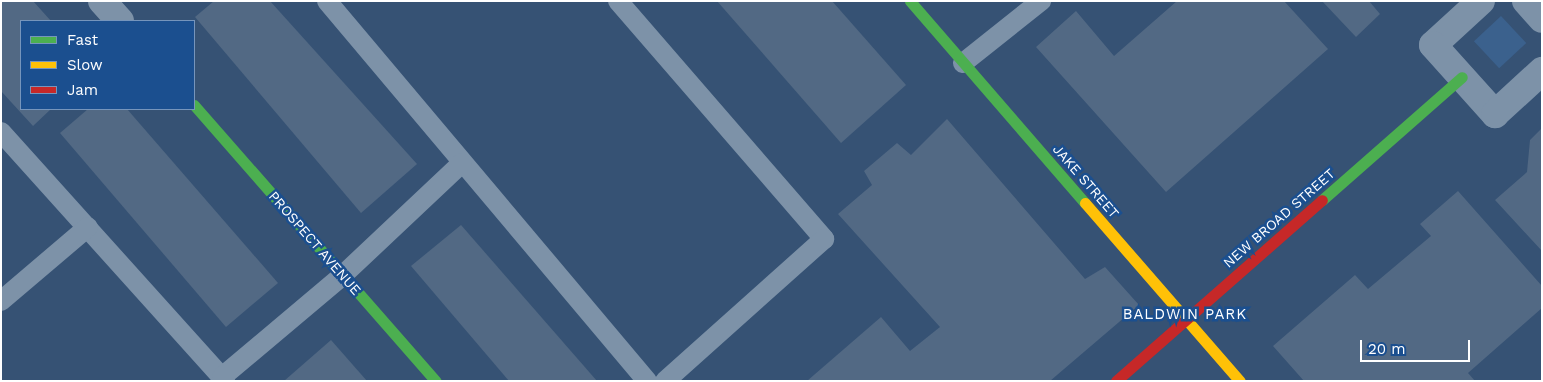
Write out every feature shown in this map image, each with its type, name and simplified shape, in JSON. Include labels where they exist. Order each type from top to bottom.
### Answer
[{"type":"street","points":[[102,1],[119,20]]},
{"type":"street","name":"JAKE STREET","points":[[910,1],[1240,381]]},
{"type":"street","points":[[1481,1],[1433,46],[1494,114],[1542,71]]},
{"type":"street","points":[[1526,1],[1542,19]]},
{"type":"street","name":"NEW BROAD STREET","points":[[1116,381],[1462,77]]},
{"type":"street","name":"PROSPECT AVENUE","points":[[195,106],[436,381]]},
{"type":"lane","points":[[326,1],[647,381]]},
{"type":"lane","points":[[618,1],[824,239],[665,381]]},
{"type":"lane","points":[[963,63],[1041,1]]},
{"type":"lane","points":[[1,132],[223,379],[343,275],[462,163]]},
{"type":"lane","points":[[1,301],[88,228]]},
{"type":"water","points":[[1501,16],[1526,43],[1499,68],[1474,41]]},
{"type":"building","points":[[1,1],[33,1],[50,20],[20,20],[20,110],[50,110],[33,126],[1,91]]},
{"type":"building","points":[[214,1],[270,1],[417,164],[361,213],[195,17]]},
{"type":"building","points":[[717,1],[832,1],[906,85],[841,143]]},
{"type":"building","points":[[1177,1],[1284,1],[1328,49],[1166,192],[1036,47],[1076,11],[1114,56]]},
{"type":"building","points":[[1322,1],[1369,1],[1380,14],[1356,37]]},
{"type":"building","points":[[87,110],[128,110],[278,283],[226,327],[60,133]]},
{"type":"building","points":[[947,119],[1085,279],[1105,267],[1139,305],[1050,381],[807,381],[881,317],[910,351],[940,327],[838,214],[872,185],[864,171],[897,143],[911,155]]},
{"type":"building","points":[[1542,128],[1542,251],[1495,200],[1527,172],[1530,140]]},
{"type":"building","points":[[1458,191],[1542,286],[1542,308],[1468,373],[1475,381],[1304,381],[1273,346],[1355,275],[1368,289],[1431,236],[1420,224]]},
{"type":"building","points":[[461,225],[597,381],[509,381],[411,266]]},
{"type":"building","points":[[331,340],[367,381],[284,381]]},
{"type":"traffic: fast","points":[[910,1],[1085,203]]},
{"type":"traffic: fast","points":[[1322,200],[1462,77]]},
{"type":"traffic: fast","points":[[195,106],[436,381]]},
{"type":"traffic: slow","points":[[1085,203],[1240,381]]},
{"type":"traffic: jam","points":[[1116,381],[1322,200]]},
{"type":"district","name":"BALDWIN PARK","points":[[1185,315]]}]
